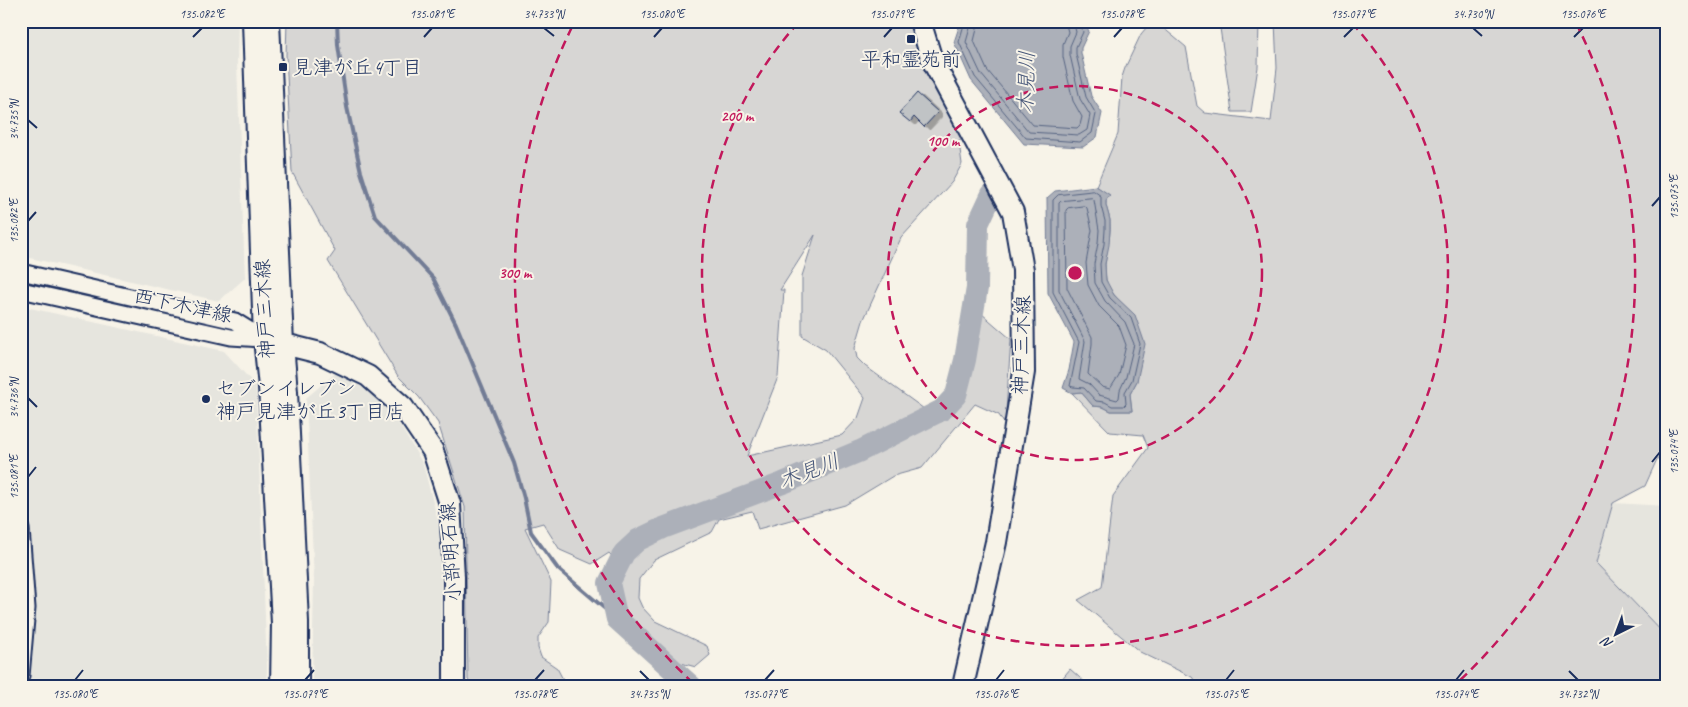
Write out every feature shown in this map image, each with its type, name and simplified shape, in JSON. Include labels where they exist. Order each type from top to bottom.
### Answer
[{"type":"main road","name":"神戸三木線","points":[[253,21],[274,341],[287,392],[297,612],[298,686]]},
{"type":"main road","name":"神戸三木線","points":[[269,21],[274,341],[269,387],[282,623],[281,686]]},
{"type":"main road","name":"神戸三木線","points":[[920,21],[932,60],[1013,212],[1023,270],[1024,372],[996,542],[963,686]]},
{"type":"main road","name":"小部明石線","points":[[274,341],[320,353],[368,376],[403,406],[433,451],[450,504],[454,577],[454,686]]},
{"type":"street","name":"西下木津線","points":[[21,272],[235,321],[274,341]]},
{"type":"street","name":"西下木津線","points":[[21,290],[231,337],[274,341]]},
{"type":"street","points":[[21,529],[27,608],[21,676]]},
{"type":"shaded area","points":[[21,21],[238,21],[237,63],[245,278],[219,301],[21,256]]},
{"type":"shaded area","points":[[287,21],[909,21],[922,57],[962,138],[959,142],[962,164],[952,182],[901,238],[863,321],[855,348],[857,358],[865,366],[942,422],[964,397],[981,313],[1011,339],[1005,425],[999,415],[975,404],[922,468],[893,476],[845,505],[758,529],[752,511],[719,519],[712,532],[654,560],[639,579],[638,598],[642,607],[655,621],[707,646],[710,655],[696,667],[677,662],[625,615],[616,587],[623,568],[609,553],[592,564],[560,550],[543,523],[525,528],[551,582],[549,622],[538,638],[538,648],[541,657],[557,668],[566,685],[474,686],[468,680],[465,507],[438,423],[419,397],[398,376],[328,261],[335,251],[292,172],[286,55]],"holes":[[[815,235],[802,276],[802,336],[826,350],[865,398],[858,418],[842,435],[747,456],[778,377],[784,290],[780,290]]]},
{"type":"shaded area","points":[[1152,21],[1155,21],[1186,47],[1197,106],[1205,113],[1271,121],[1277,68],[1275,21],[1667,21],[1667,437],[1645,486],[1613,503],[1596,563],[1667,637],[1667,686],[1199,686],[1192,677],[1140,652],[1078,600],[1102,587],[1113,496],[1148,448],[1143,435],[1110,432],[1072,393],[1081,392],[1093,406],[1103,407],[1111,411],[1132,411],[1130,394],[1137,381],[1135,316],[1110,290],[1106,279],[1105,265],[1110,235],[1110,221],[1106,201],[1109,195],[1096,186],[1118,134],[1122,77],[1125,68],[1141,34]]},
{"type":"shaded area","points":[[1219,21],[1259,21],[1258,67],[1251,112],[1232,112]]},
{"type":"shaded area","points":[[21,306],[224,351],[256,386],[267,668],[266,686],[21,686]]},
{"type":"shaded area","points":[[338,371],[367,391],[393,414],[423,464],[442,537],[441,654],[445,686],[312,686],[314,581],[306,398]]},
{"type":"shaded area","points":[[1613,503],[1667,506],[1667,637],[1596,563]]},
{"type":"shaded area","points":[[1070,669],[1089,686],[1056,686]]},
{"type":"water","points":[[961,21],[1083,21],[1089,31],[1081,48],[1081,53],[1091,96],[1102,113],[1097,137],[1083,147],[1024,144],[971,80],[954,42]]},
{"type":"water","points":[[1096,186],[1110,195],[1106,200],[1110,230],[1105,264],[1106,280],[1114,295],[1135,315],[1145,344],[1137,381],[1130,394],[1132,411],[1111,411],[1103,407],[1093,406],[1081,392],[1072,393],[1063,388],[1069,370],[1074,342],[1048,293],[1047,198],[1055,191]]},
{"type":"building","points":[[917,93],[938,112],[924,127],[914,117],[910,122],[899,113]]},
{"type":"waterway","points":[[337,21],[338,45],[347,107],[361,172],[375,216],[433,278],[456,324],[514,463],[531,532],[558,569],[617,619]]},
{"type":"waterway","name":"木見川","points":[[691,686],[617,619],[609,583],[624,553],[638,540],[663,528],[783,483],[860,451],[942,410],[956,395],[965,360],[977,288],[978,224],[992,194]]},
{"type":"place","name":"平和霊苑前","points":[[911,39]]},
{"type":"place","name":"見津が丘4丁目","points":[[283,67]]},
{"type":"place","name":"セブンイレブン 神戸見津が丘3丁目店","points":[[206,399]]}]
